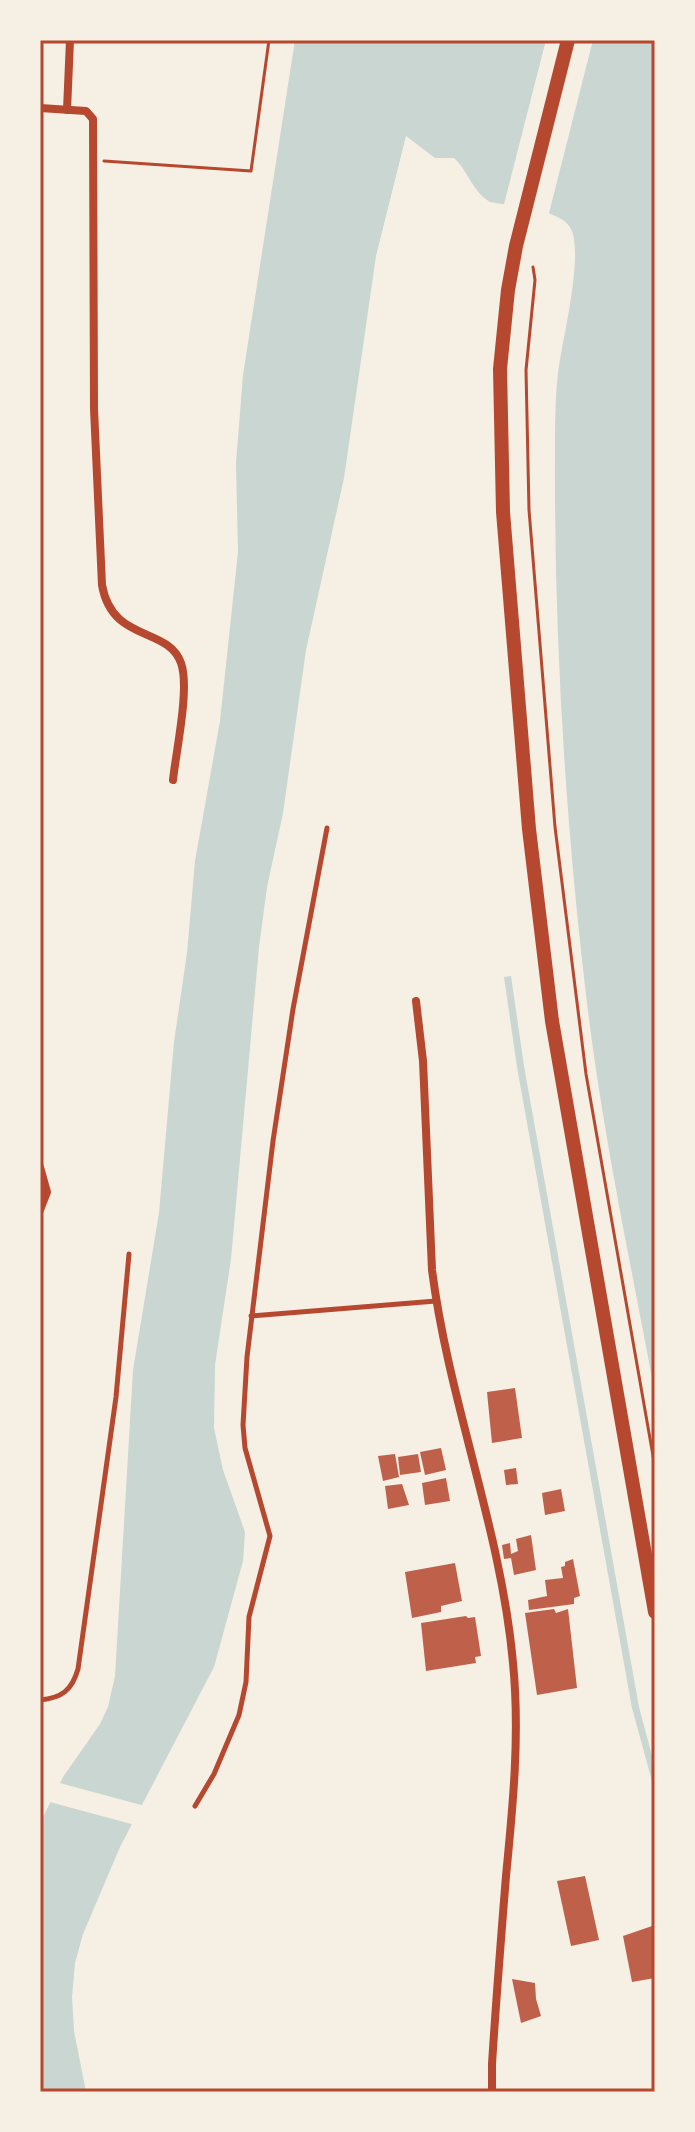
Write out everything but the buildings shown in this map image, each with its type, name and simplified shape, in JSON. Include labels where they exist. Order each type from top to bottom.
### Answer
[{"type":"main road","points":[[568,40],[516,246],[502,328],[500,429],[503,512],[529,829],[560,1078],[655,1612]]},
{"type":"street","points":[[67,110],[70,40]]},
{"type":"street","points":[[40,108],[86,111],[93,119],[94,436],[102,585],[104,598],[116,618],[171,649],[181,663],[184,685],[173,780]]},
{"type":"street","points":[[416,1001],[423,1061],[436,1301],[488,1518],[513,1661],[515,1762],[492,2092]]},
{"type":"street","points":[[40,1167],[47,1192],[40,1210]]},
{"type":"lane","points":[[195,1806],[214,1774],[239,1715],[246,1682],[249,1617],[270,1536],[252,1479],[243,1425],[251,1316],[293,1009],[327,828]]},
{"type":"lane","points":[[40,1700],[66,1693],[74,1684],[78,1669],[116,1397],[129,1254]]},
{"type":"lane","points":[[251,1316],[436,1301]]},
{"type":"path","points":[[93,160],[251,171],[269,40]]},
{"type":"path","points":[[533,267],[535,280],[526,370],[529,510],[555,827],[586,1074],[655,1467]]},
{"type":"shaded area","points":[[295,40],[655,40],[655,1394],[595,1066],[568,808],[559,667],[555,424],[558,373],[574,278],[574,242],[566,222],[547,213],[490,202],[454,158],[435,158],[406,136],[376,256],[344,478],[306,650],[283,813],[267,887],[259,947],[231,1259],[215,1365],[214,1428],[223,1470],[245,1532],[243,1561],[214,1667],[120,1847],[83,1934],[75,1963],[72,1997],[74,2031],[86,2092],[40,2092],[40,1823],[63,1777],[100,1724],[108,1707],[115,1676],[133,1370],[159,1213],[174,1042],[187,953],[195,861],[220,721],[238,552],[236,463],[243,375]]},
{"type":"shaded area","points":[[511,976],[524,1066],[639,1707],[655,1767],[655,1792],[632,1708],[517,1067],[504,977]]},
{"type":"pier","points":[[546,40],[593,40],[548,217],[503,208]]},
{"type":"pier","points":[[56,1782],[145,1806],[135,1825],[46,1801]]}]
